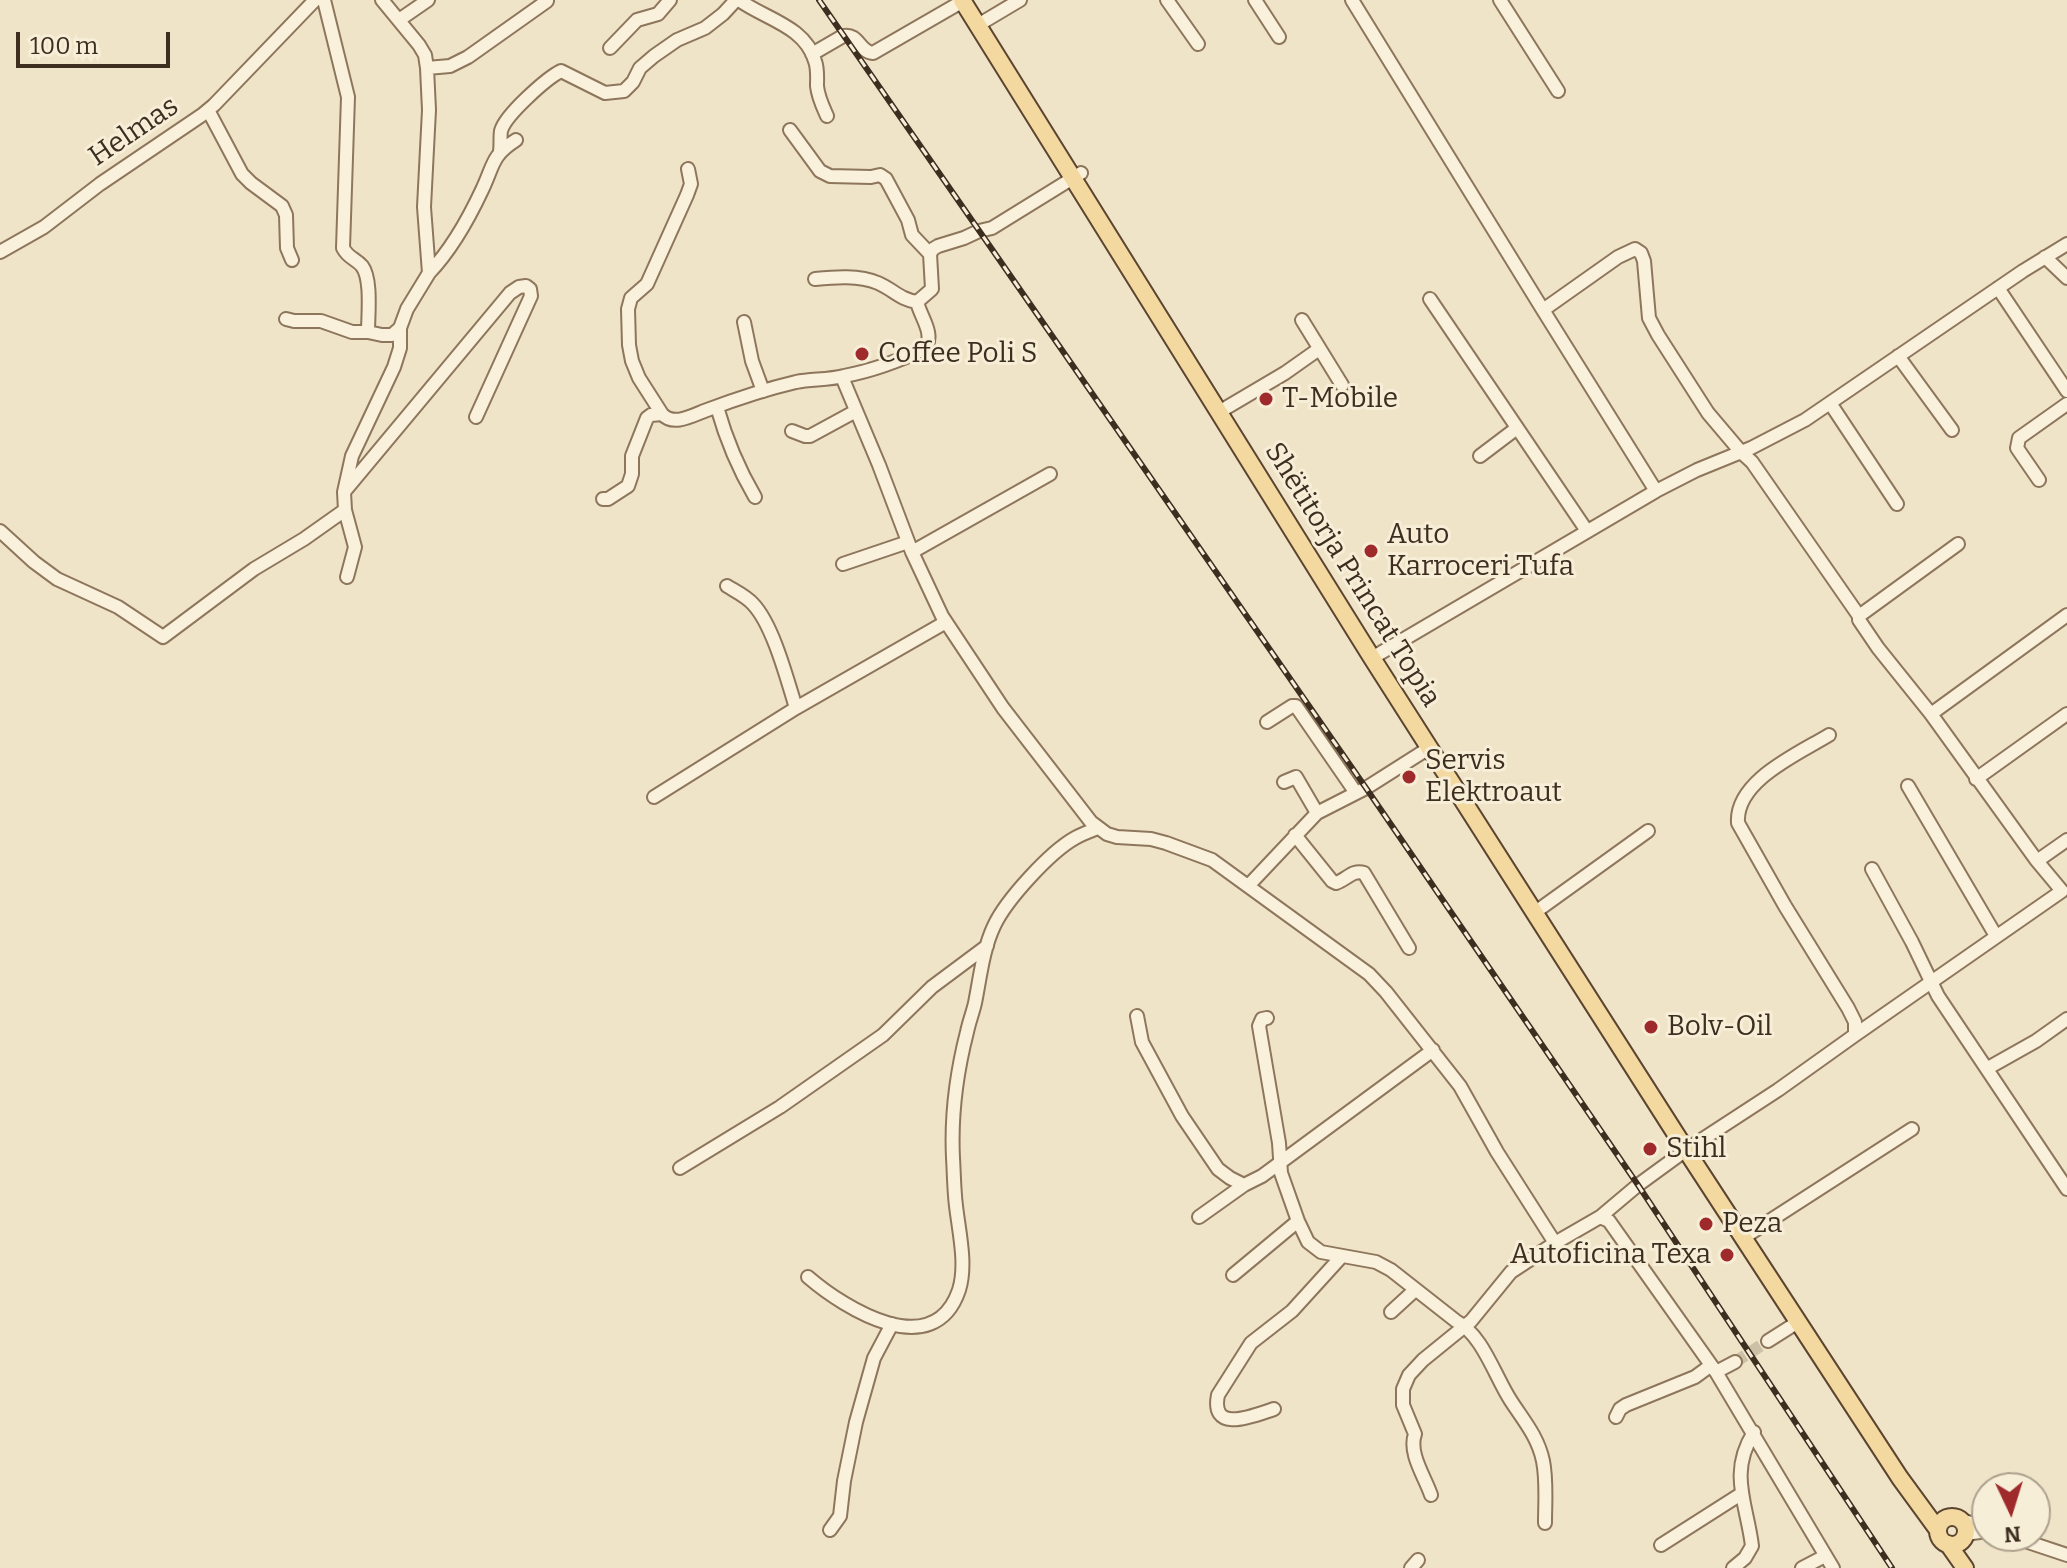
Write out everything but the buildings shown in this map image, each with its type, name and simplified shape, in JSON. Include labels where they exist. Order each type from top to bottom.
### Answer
[{"type":"main road","name":"Shëtitorja Princat Topia","points":[[962,1],[1077,176],[1372,658],[1743,1238],[1940,1537],[1958,1531]]},
{"type":"main road","name":"Shëtitorja Princat Topia","points":[[1914,1495],[1958,1531]]},
{"type":"main road","points":[[1958,1531],[1965,1567]]},
{"type":"street","name":"Helmas","points":[[0,252],[44,227],[100,184],[208,110],[315,0]]},
{"type":"street","points":[[324,0],[348,97],[342,241],[347,256],[360,263],[367,279],[368,332]]},
{"type":"street","points":[[382,0],[425,55],[429,110],[424,207],[429,273]]},
{"type":"street","points":[[399,20],[428,0]]},
{"type":"street","points":[[610,48],[637,20],[658,14],[670,0]]},
{"type":"street","points":[[500,151],[501,132],[507,119],[551,76],[561,71],[605,93],[624,91],[640,68],[654,56],[677,40],[705,28],[738,0],[798,34],[815,61],[817,89],[827,116]]},
{"type":"street","points":[[978,25],[1020,0]]},
{"type":"street","points":[[1167,0],[1198,44]]},
{"type":"street","points":[[1255,0],[1279,37]]},
{"type":"street","points":[[1352,0],[1656,491]]},
{"type":"street","points":[[1500,0],[1558,91]]},
{"type":"street","points":[[427,68],[450,66],[468,57],[547,1]]},
{"type":"street","points":[[812,54],[849,35],[854,36],[865,51],[873,53],[962,1]]},
{"type":"street","points":[[208,110],[242,174],[282,206],[286,215],[287,248],[292,260]]},
{"type":"street","points":[[790,130],[820,171],[830,176],[880,175],[886,179],[908,220],[912,235],[930,254],[932,289],[917,302]]},
{"type":"street","points":[[347,577],[355,547],[345,510],[344,492],[352,456],[394,367],[400,348],[400,328],[407,309],[429,273],[446,256],[500,151],[516,140]]},
{"type":"street","points":[[688,169],[691,184],[687,195],[647,284],[631,298],[628,309],[632,361],[639,378],[667,418],[678,420],[763,391],[865,371],[926,348],[929,334],[917,302]]},
{"type":"street","points":[[930,254],[938,246],[992,228],[1077,176]]},
{"type":"street","points":[[1372,658],[1656,491],[1805,420],[2067,244]]},
{"type":"street","points":[[1431,1495],[1416,1459],[1412,1443],[1415,1434],[1403,1405],[1403,1389],[1414,1368],[1471,1321],[1511,1272],[1555,1243],[1606,1216],[1638,1185],[1686,1150],[1778,1090],[1996,936],[2064,895],[1931,714],[1866,632],[1859,616],[1758,470],[1708,413],[1649,318],[1641,253],[1635,249],[1618,257],[1543,310]]},
{"type":"street","points":[[2045,257],[2067,278]]},
{"type":"street","points":[[815,279],[865,279],[877,282],[905,300],[917,302]]},
{"type":"street","points":[[344,492],[510,293],[526,286],[531,296],[476,417]]},
{"type":"street","points":[[1998,288],[2067,391]]},
{"type":"street","points":[[1430,299],[1587,531]]},
{"type":"street","points":[[286,319],[321,321],[352,332],[382,335],[392,335],[400,328]]},
{"type":"street","points":[[1302,320],[1342,385]]},
{"type":"street","points":[[744,322],[752,361],[763,391]]},
{"type":"street","points":[[1219,412],[1319,349]]},
{"type":"street","points":[[1898,356],[1952,430]]},
{"type":"street","points":[[842,377],[910,547],[946,622],[1003,708],[1098,828],[1117,837],[1151,839],[1212,860],[1369,974],[1460,1086],[1497,1152],[1555,1243]]},
{"type":"street","points":[[1830,403],[1897,504]]},
{"type":"street","points":[[2039,480],[2016,442],[2067,404]]},
{"type":"street","points":[[717,407],[724,435],[755,497]]},
{"type":"street","points":[[792,431],[810,436],[856,411]]},
{"type":"street","points":[[603,499],[628,486],[632,456],[647,418],[662,414]]},
{"type":"street","points":[[1480,456],[1517,428]]},
{"type":"street","points":[[843,564],[910,547],[1050,474]]},
{"type":"street","points":[[0,531],[57,579],[118,607],[163,637],[254,569],[345,510]]},
{"type":"street","points":[[1859,616],[1958,544]]},
{"type":"street","points":[[727,586],[752,602],[762,617],[796,708]]},
{"type":"street","points":[[1931,714],[2067,615]]},
{"type":"street","points":[[654,797],[796,708],[946,622]]},
{"type":"street","points":[[1267,722],[1296,706],[1356,793]]},
{"type":"street","points":[[1976,779],[2067,714]]},
{"type":"street","points":[[1829,735],[1758,780],[1741,802],[1737,814],[1738,823],[1785,906],[1848,1008],[1855,1022],[1855,1035]]},
{"type":"street","points":[[1249,885],[1317,813],[1429,748]]},
{"type":"street","points":[[1284,782],[1296,777],[1317,813]]},
{"type":"street","points":[[1908,786],[1996,936]]},
{"type":"street","points":[[808,1277],[828,1294],[881,1322],[909,1327],[930,1325],[946,1314],[959,1290],[962,1270],[953,1153],[956,1093],[966,1033],[987,946],[994,925],[1031,877],[1075,838],[1098,828]]},
{"type":"street","points":[[1541,908],[1648,831]]},
{"type":"street","points":[[1295,835],[1332,881],[1336,883],[1356,872],[1364,873],[1409,948]]},
{"type":"street","points":[[2037,861],[2067,840]]},
{"type":"street","points":[[1872,869],[1931,982],[2065,1181]]},
{"type":"street","points":[[680,1168],[780,1107],[883,1035],[932,987],[987,946]]},
{"type":"street","points":[[1137,1016],[1142,1042],[1182,1116],[1218,1169],[1244,1185]]},
{"type":"street","points":[[1267,1018],[1262,1019],[1259,1026],[1282,1160],[1281,1173],[1304,1235],[1321,1252],[1362,1258],[1391,1270],[1464,1325],[1537,1440],[1543,1462],[1545,1523]]},
{"type":"street","points":[[1988,1068],[2067,1019]]},
{"type":"street","points":[[1199,1217],[1262,1176],[1433,1050]]},
{"type":"street","points":[[1743,1238],[1912,1129]]},
{"type":"street","points":[[1606,1216],[1754,1432],[1833,1568]]},
{"type":"street","points":[[1233,1275],[1298,1221]]},
{"type":"street","points":[[1274,1409],[1236,1420],[1220,1414],[1216,1405],[1218,1395],[1251,1343],[1292,1311],[1342,1256]]},
{"type":"street","points":[[1391,1312],[1415,1290]]},
{"type":"street","points":[[1768,1341],[1798,1322]]},
{"type":"street","points":[[830,1530],[840,1516],[856,1422],[874,1358],[892,1324]]},
{"type":"street","points":[[1616,1417],[1626,1405],[1735,1362]]},
{"type":"street","points":[[1733,1568],[1745,1558],[1752,1546],[1741,1494],[1740,1473],[1742,1458],[1754,1432]]},
{"type":"street","points":[[1661,1545],[1741,1494]]},
{"type":"street","points":[[1958,1531],[1971,1530]]},
{"type":"street","points":[[1802,1568],[1825,1556]]},
{"type":"tunnel","points":[[1735,1362],[1768,1341]]},
{"type":"railway","points":[[819,0],[1638,1185],[1892,1568]]},
{"type":"place","name":"Coffee Poli S","points":[[862,354]]},
{"type":"place","name":"T-Mobile","points":[[1266,399]]},
{"type":"place","name":"Auto Karroceri Tufa","points":[[1371,551]]},
{"type":"place","name":"Servis Elektroaut","points":[[1409,777]]},
{"type":"place","name":"Bolv-Oil","points":[[1651,1027]]},
{"type":"place","name":"Stihl","points":[[1650,1149]]},
{"type":"place","name":"Peza","points":[[1706,1224]]},
{"type":"place","name":"Autoficina Texa","points":[[1727,1255]]}]
